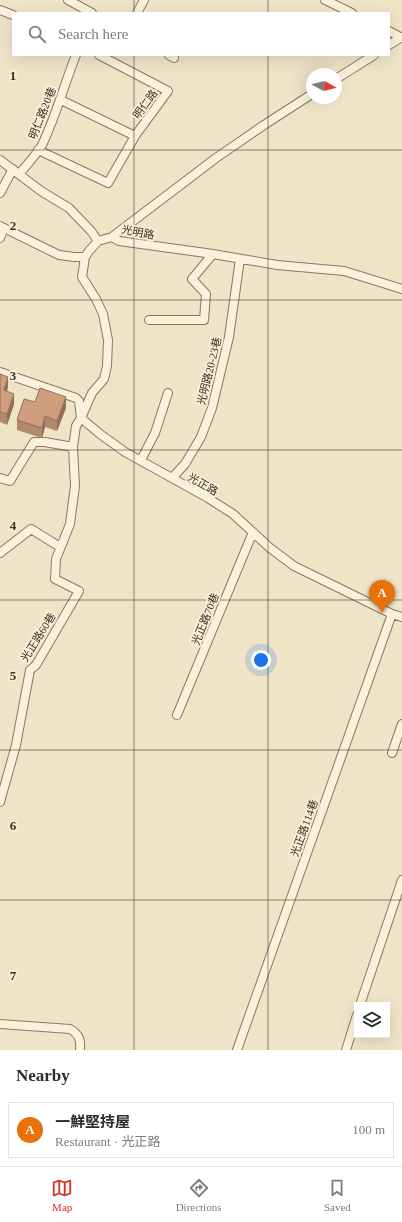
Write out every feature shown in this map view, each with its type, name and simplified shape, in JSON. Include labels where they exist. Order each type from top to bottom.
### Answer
[{"type":"street","points":[[68,0],[90,12]]},
{"type":"street","points":[[138,12],[144,0]]},
{"type":"street","points":[[325,0],[350,12]]},
{"type":"street","points":[[0,10],[12,15]]},
{"type":"street","points":[[390,32],[402,38]]},
{"type":"street","points":[[390,44],[402,38]]},
{"type":"street","name":"明仁路20巷","points":[[0,193],[16,172],[38,150],[61,100],[69,72],[76,56]]},
{"type":"street","name":"明仁路","points":[[101,56],[168,91],[135,136]]},
{"type":"street","points":[[342,75],[372,56]]},
{"type":"street","name":"光明路","points":[[306,98],[216,158],[112,237],[119,241],[213,254],[277,265],[344,271],[402,289]]},
{"type":"street","points":[[38,150],[108,183],[135,136],[61,100]]},
{"type":"street","points":[[0,160],[24,180],[69,208],[91,231],[98,241]]},
{"type":"street","points":[[0,238],[2,227],[59,255],[85,257],[98,241],[112,237]]},
{"type":"street","points":[[149,320],[204,320],[206,294],[192,279],[213,254]]},
{"type":"street","name":"光正路60巷","points":[[0,802],[16,745],[30,670],[36,665],[79,591],[55,579],[56,559],[70,524],[75,486],[73,447],[76,426],[92,393],[104,378],[108,359],[108,340],[103,314],[96,299],[82,277],[85,257]]},
{"type":"street","name":"光明路20-23巷","points":[[172,478],[185,464],[201,437],[212,408],[229,337],[240,259]]},
{"type":"street","points":[[0,372],[76,398],[79,401],[81,418]]},
{"type":"street","points":[[141,460],[155,433],[168,393]]},
{"type":"street","name":"光正路","points":[[81,418],[125,452],[233,514],[270,548],[300,569],[392,614],[402,617]]},
{"type":"street","points":[[0,478],[10,481],[34,442],[45,442],[73,447]]},
{"type":"street","points":[[0,553],[31,529],[60,547]]},
{"type":"street","name":"光正路70巷","points":[[177,715],[253,532]]},
{"type":"street","name":"光正路114巷","points":[[236,1050],[392,614]]},
{"type":"street","points":[[392,753],[402,724]]},
{"type":"street","points":[[361,1002],[402,880]]},
{"type":"street","points":[[0,1024],[70,1029],[76,1033],[80,1039],[80,1050]]},
{"type":"street","points":[[346,1050],[354,1025]]},
{"type":"building","points":[[0,374],[8,377],[4,390],[14,394],[7,414],[0,412]]},
{"type":"building","points":[[40,388],[66,397],[57,421],[45,416],[42,428],[17,420],[24,399],[35,402]]},
{"type":"place","name":"一鮮堅持屋","points":[[382,613]]}]
